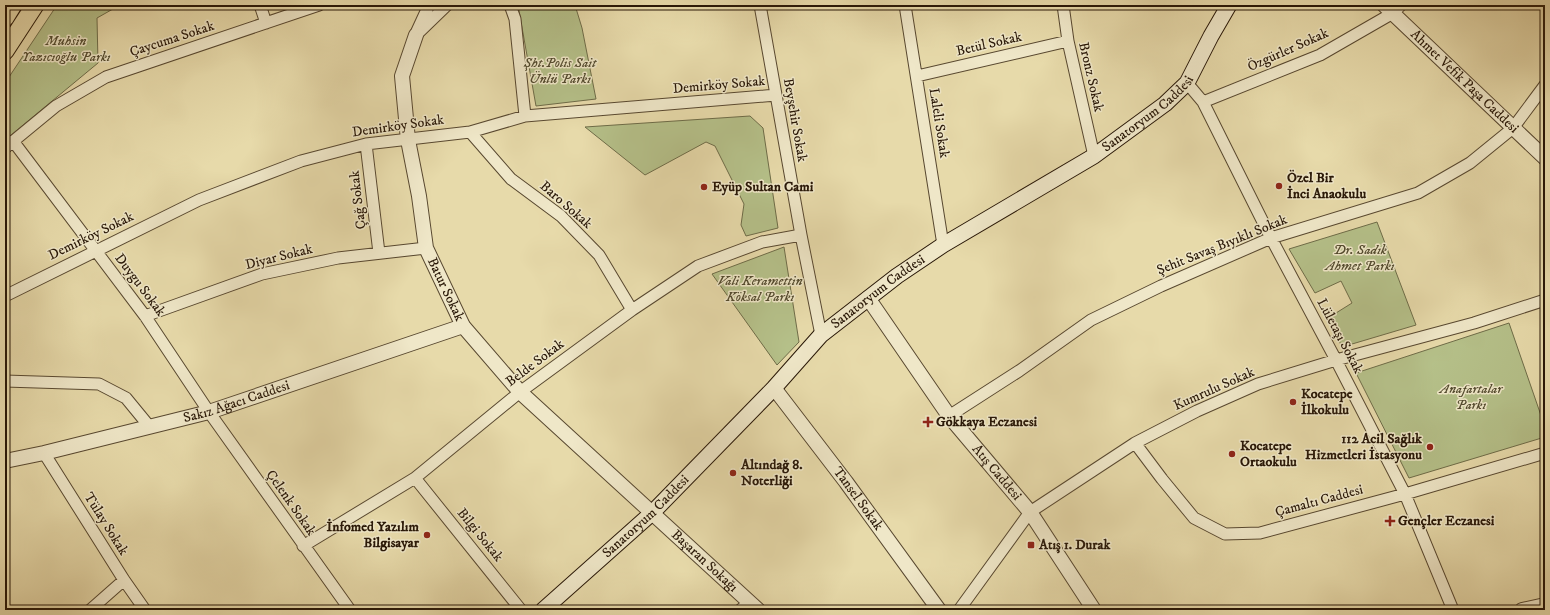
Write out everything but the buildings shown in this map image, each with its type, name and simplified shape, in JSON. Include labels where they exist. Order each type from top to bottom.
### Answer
[{"type":"main road","points":[[5,51],[35,5]]},
{"type":"main road","name":"Sanatoryum Caddesi","points":[[542,610],[652,513],[774,388],[821,335],[868,298],[943,245],[1094,156],[1165,104],[1188,83],[1211,36],[1229,5]]},
{"type":"street","points":[[260,5],[266,23]]},
{"type":"street","name":"Çaycuma Sokak","points":[[9,144],[56,106],[106,77],[319,5]]},
{"type":"street","points":[[416,35],[429,5]]},
{"type":"street","name":"Batur Sokak","points":[[447,5],[416,35],[402,76],[408,140],[419,196],[426,248],[463,326],[520,392],[652,513]]},
{"type":"street","points":[[510,5],[515,19],[525,116]]},
{"type":"street","name":"Beyşehir Sokak","points":[[760,5],[801,235],[821,335]]},
{"type":"street","name":"Laleli Sokak","points":[[905,5],[943,245]]},
{"type":"street","name":"Bronz Sokak","points":[[1063,5],[1068,41],[1094,156]]},
{"type":"street","name":"Özgürler Sokak","points":[[1204,102],[1320,55],[1393,8]]},
{"type":"street","name":"Ahmet Vefik Paşa Caddesi","points":[[1393,8],[1545,158]]},
{"type":"street","name":"Betül Sokak","points":[[917,76],[1068,41]]},
{"type":"street","name":"Lületaşı Sokak","points":[[1188,83],[1204,102],[1271,238],[1405,494],[1453,610]]},
{"type":"street","name":"Şehit Savaş Bıyıklı Sokak","points":[[949,416],[1019,371],[1091,320],[1161,286],[1271,238],[1418,193],[1470,163],[1513,128],[1545,85]]},
{"type":"street","name":"Demirköy Sokak","points":[[5,296],[199,200],[301,161],[366,144],[470,132],[525,116],[776,95]]},
{"type":"street","name":"Baro Sokak","points":[[470,132],[510,178],[561,216],[599,255],[632,310]]},
{"type":"street","name":"Duygu Sokak","points":[[9,144],[145,316],[209,412]]},
{"type":"street","name":"Çağ Sokak","points":[[366,144],[379,253]]},
{"type":"street","name":"Belde Sokak","points":[[303,546],[415,478],[520,392],[632,310],[698,266],[762,242],[801,235]]},
{"type":"street","name":"Diyar Sokak","points":[[145,316],[262,274],[338,258],[426,248]]},
{"type":"street","name":"Atış Caddesi","points":[[868,298],[949,416],[1030,512],[1094,610]]},
{"type":"street","name":"Kumrulu Sokak","points":[[959,610],[1030,512],[1136,443],[1197,411],[1258,384],[1336,360],[1474,323],[1545,300]]},
{"type":"street","name":"Sakız Ağacı Caddesi","points":[[5,460],[44,453],[209,412],[463,326]]},
{"type":"street","points":[[5,381],[99,384],[126,398],[149,426]]},
{"type":"street","name":"Tansel Sokak","points":[[774,388],[846,482],[939,610]]},
{"type":"street","name":"Çelenk Sokak","points":[[209,412],[350,610]]},
{"type":"street","name":"Çamaltı Caddesi","points":[[1136,443],[1162,479],[1194,518],[1225,534],[1260,532],[1405,494],[1545,453]]},
{"type":"street","name":"Tülay Sokak","points":[[44,453],[124,580],[145,610]]},
{"type":"street","name":"Bilgi Sokak","points":[[415,478],[521,610]]},
{"type":"street","name":"Başaran Sokağı","points":[[652,513],[749,607]]},
{"type":"street","points":[[90,610],[124,580]]},
{"type":"street","points":[[1522,610],[1545,605]]},
{"type":"green space","name":"Muhsin Yazıcıoğlu Parkı","points":[[57,5],[120,5],[97,18],[98,63],[5,140],[5,83]]},
{"type":"green space","name":"Şht.Polis Sait Ünlü Parkı","points":[[518,5],[575,5],[582,28],[596,99],[536,106]]},
{"type":"green space","points":[[750,116],[763,128],[778,228],[746,236],[741,225],[744,204],[715,146],[706,142],[645,175],[585,127]]},
{"type":"green space","name":"Dr. Sadık Ahmet Parkı","points":[[1377,222],[1416,325],[1342,347],[1328,318],[1352,303],[1341,281],[1315,293],[1289,249]]},
{"type":"green space","name":"Vali Keramettin Köksal Parkı","points":[[784,247],[799,342],[777,365],[712,274]]},
{"type":"green space","name":"Anafartalar Parkı","points":[[1509,323],[1545,427],[1545,437],[1409,478],[1356,373]]},
{"type":"place","name":"Özel Bir İnci Anaokulu","points":[[1279,186]]},
{"type":"place","name":"Eyüp Sultan Cami","points":[[704,187]]},
{"type":"place","name":"Kocatepe İlkokulu","points":[[1293,402]]},
{"type":"place","name":"Gökkaya Eczanesi","points":[[928,422]]},
{"type":"place","name":"112 Acil Sağlık Hizmetleri İstasyonu","points":[[1430,447]]},
{"type":"place","name":"Kocatepe Ortaokulu","points":[[1232,454]]},
{"type":"place","name":"Altındağ 8. Noterliği","points":[[733,473]]},
{"type":"place","name":"Gençler Eczanesi","points":[[1390,521]]},
{"type":"place","name":"İnfomed Yazılım Bilgisayar","points":[[427,535]]},
{"type":"place","name":"Atış 1. Durak","points":[[1031,545]]}]
